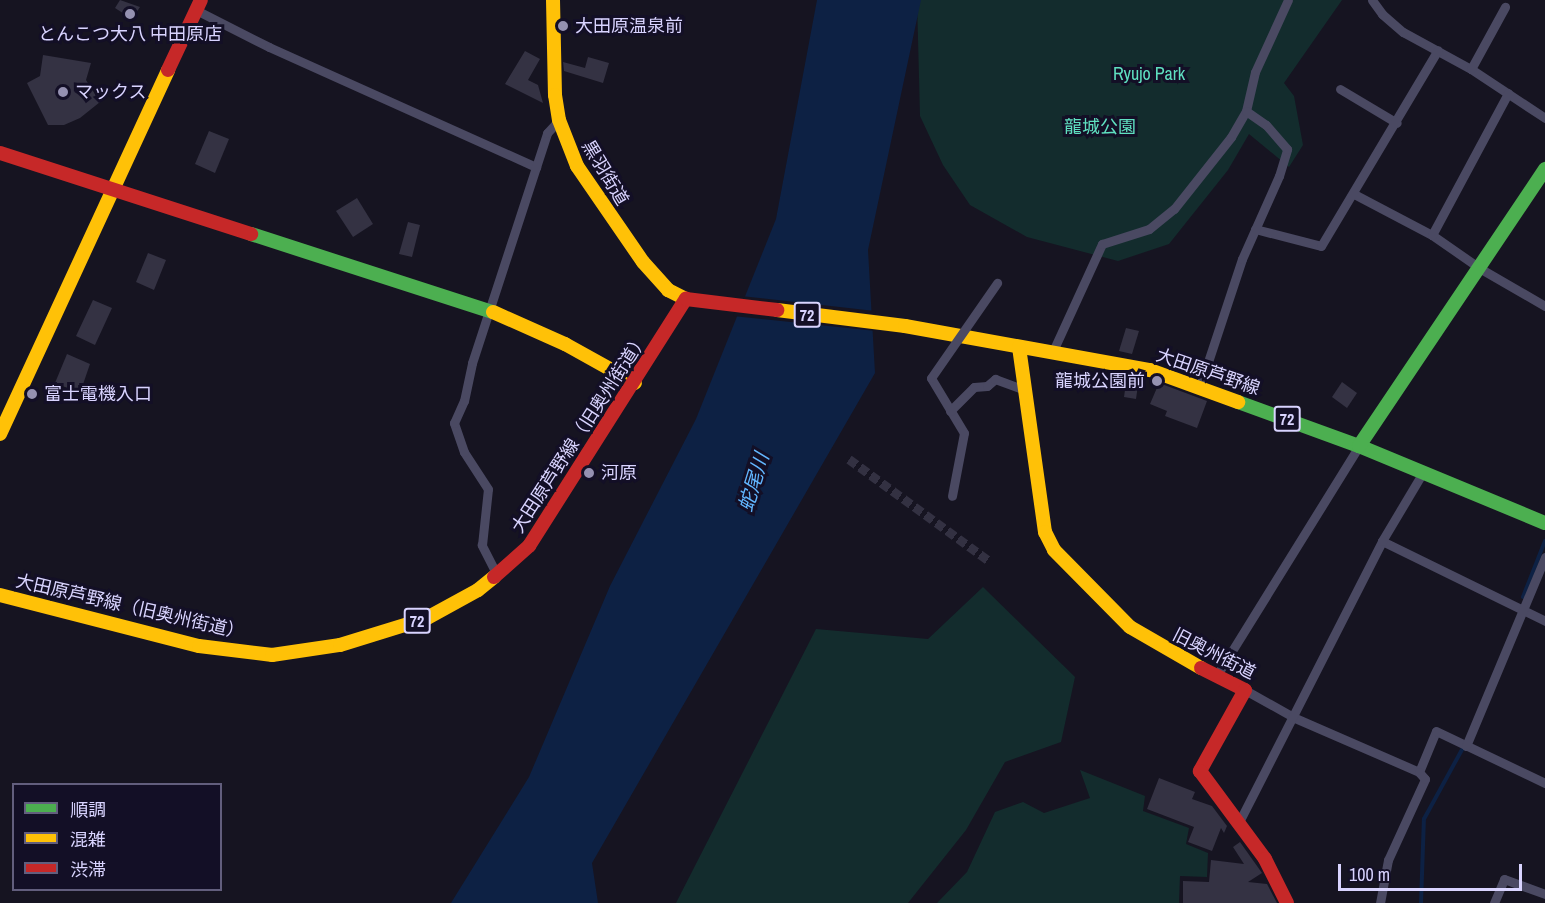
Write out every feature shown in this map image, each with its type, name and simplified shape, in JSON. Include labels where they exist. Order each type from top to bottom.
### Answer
[{"type":"street","name":"黒羽街道","points":[[553,0],[559,120],[577,166],[611,219],[657,279],[668,290],[686,299]]},
{"type":"street","points":[[1053,351],[1102,244],[1149,229],[1174,209],[1207,171],[1246,111],[1255,72],[1288,0]]},
{"type":"street","points":[[1372,0],[1382,14],[1403,32],[1471,69],[1545,118]]},
{"type":"street","points":[[0,434],[199,5],[280,52],[536,167]]},
{"type":"street","points":[[1471,69],[1505,7]]},
{"type":"street","points":[[1255,229],[1321,246],[1397,123],[1438,50]]},
{"type":"street","points":[[1340,89],[1397,123]]},
{"type":"street","points":[[1432,235],[1508,93]]},
{"type":"street","points":[[1200,386],[1255,229],[1287,149],[1266,125],[1246,111]]},
{"type":"street","points":[[497,575],[482,545],[488,489],[464,452],[454,423],[464,401],[547,133],[559,120]]},
{"type":"street","points":[[0,153],[115,188],[490,311],[565,344],[635,383]]},
{"type":"street","points":[[1217,675],[1359,446],[1481,269],[1545,169]]},
{"type":"street","points":[[1354,194],[1432,235],[1481,269],[1545,306]]},
{"type":"street","points":[[952,496],[964,433],[931,378],[997,283]]},
{"type":"street","name":"72","points":[[686,299],[905,326],[1019,347]]},
{"type":"street","name":"大田原芦野線（旧奥州街道）","points":[[0,595],[199,646],[272,655],[340,645],[427,618],[452,607],[497,575],[529,546],[548,521],[686,299]]},
{"type":"street","name":"大田原芦野線","points":[[1019,347],[1053,351],[1150,370],[1200,386],[1359,446],[1545,523]]},
{"type":"street","name":"旧奥州街道","points":[[1019,347],[1022,388],[1041,514],[1054,550],[1130,627],[1295,718],[1419,772]]},
{"type":"street","points":[[950,411],[974,387],[987,386],[995,379],[1022,388]]},
{"type":"street","points":[[1239,822],[1295,718],[1382,541],[1422,474]]},
{"type":"street","points":[[1382,541],[1545,621]]},
{"type":"street","points":[[1466,746],[1545,557]]},
{"type":"street","points":[[1245,690],[1200,771],[1209,788],[1239,822],[1265,859],[1287,903]]},
{"type":"street","points":[[1380,903],[1388,860],[1425,779],[1419,772],[1436,731],[1545,783]]},
{"type":"street","points":[[1494,903],[1504,879],[1545,894]]},
{"type":"green space","name":"龍城公園","points":[[917,0],[1342,0],[1284,83],[1294,96],[1303,145],[1289,167],[1249,134],[1228,170],[1169,244],[1118,261],[1027,237],[970,205],[943,165],[920,116]]},
{"type":"green space","points":[[983,587],[1075,677],[1061,742],[1005,762],[966,830],[908,903],[676,903],[816,629],[928,639]]},
{"type":"green space","points":[[1080,770],[1145,796],[1143,811],[1189,828],[1186,844],[1208,853],[1207,877],[1180,876],[1179,903],[937,903],[967,872],[995,812],[1023,802],[1044,813],[1090,798]]},
{"type":"water","name":"蛇尾川","points":[[817,0],[921,0],[868,250],[875,373],[592,863],[598,903],[451,903],[529,777],[610,586],[696,419],[776,219]]},
{"type":"pier","points":[[741,296],[875,311],[876,331],[733,316]]},
{"type":"building","name":"とんこつ大八 中田原店","points":[[120,0],[140,7],[132,19],[115,8]]},
{"type":"building","points":[[525,51],[540,59],[528,80],[538,85],[543,103],[505,84]]},
{"type":"building","name":"マックス","points":[[43,55],[91,63],[86,80],[100,102],[80,118],[64,125],[48,125],[27,83],[40,76]]},
{"type":"building","points":[[588,57],[609,63],[603,83],[564,71],[563,62],[585,68]]},
{"type":"building","points":[[209,131],[229,139],[215,173],[195,164]]},
{"type":"building","points":[[357,198],[373,224],[353,237],[336,211]]},
{"type":"building","points":[[408,222],[420,225],[412,257],[399,254]]},
{"type":"building","points":[[148,253],[166,260],[154,290],[136,282]]},
{"type":"building","points":[[93,300],[112,308],[95,345],[76,336]]},
{"type":"building","points":[[1126,328],[1139,331],[1132,354],[1119,351]]},
{"type":"building","points":[[67,354],[90,364],[80,393],[55,383]]},
{"type":"building","points":[[1127,376],[1139,378],[1136,399],[1124,397]]},
{"type":"building","points":[[1342,382],[1357,393],[1347,408],[1332,397]]},
{"type":"building","points":[[1159,383],[1207,401],[1197,428],[1165,416],[1167,411],[1150,404]]},
{"type":"building","points":[[1159,778],[1195,792],[1192,799],[1212,806],[1227,826],[1224,833],[1221,828],[1212,851],[1188,842],[1194,827],[1147,809]]},
{"type":"building","points":[[1240,842],[1262,873],[1248,882],[1267,884],[1277,903],[1183,903],[1183,881],[1209,882],[1211,860],[1244,864],[1233,847]]},
{"type":"waterway","points":[[1523,597],[1545,541]]},
{"type":"waterway","points":[[1421,903],[1424,819],[1464,746]]},
{"type":"tunnel","points":[[849,459],[991,562]]},
{"type":"traffic: fast","points":[[1359,446],[1545,169]]},
{"type":"traffic: fast","points":[[251,234],[493,312]]},
{"type":"traffic: fast","points":[[1238,402],[1359,446],[1545,523]]},
{"type":"traffic: slow","points":[[553,0],[555,95],[559,120],[577,166],[643,262],[668,290],[686,299]]},
{"type":"traffic: slow","points":[[0,434],[168,70]]},
{"type":"traffic: slow","points":[[777,310],[905,326],[1150,370],[1238,402]]},
{"type":"traffic: slow","points":[[493,312],[565,344],[635,383]]},
{"type":"traffic: slow","points":[[1019,347],[1045,532],[1054,550],[1130,627],[1201,668]]},
{"type":"traffic: slow","points":[[0,595],[199,646],[272,655],[340,645],[427,618],[478,590],[494,577]]},
{"type":"traffic: jam","points":[[168,70],[201,0]]},
{"type":"traffic: jam","points":[[0,153],[251,234]]},
{"type":"traffic: jam","points":[[494,577],[529,546],[686,299],[777,310]]},
{"type":"traffic: jam","points":[[1201,668],[1245,690],[1200,771],[1265,859],[1287,903]]},
{"type":"place","name":"とんこつ大八 中田原店","points":[[130,14]]},
{"type":"place","name":"大田原温泉前","points":[[563,26]]},
{"type":"place","name":"マックス","points":[[63,92]]},
{"type":"place","name":"龍城公園前","points":[[1157,381]]},
{"type":"place","name":"富士電機入口","points":[[32,394]]},
{"type":"place","name":"河原","points":[[589,473]]},
{"type":"park label","name":"Ryujo Park","points":[[1149,74]]}]
